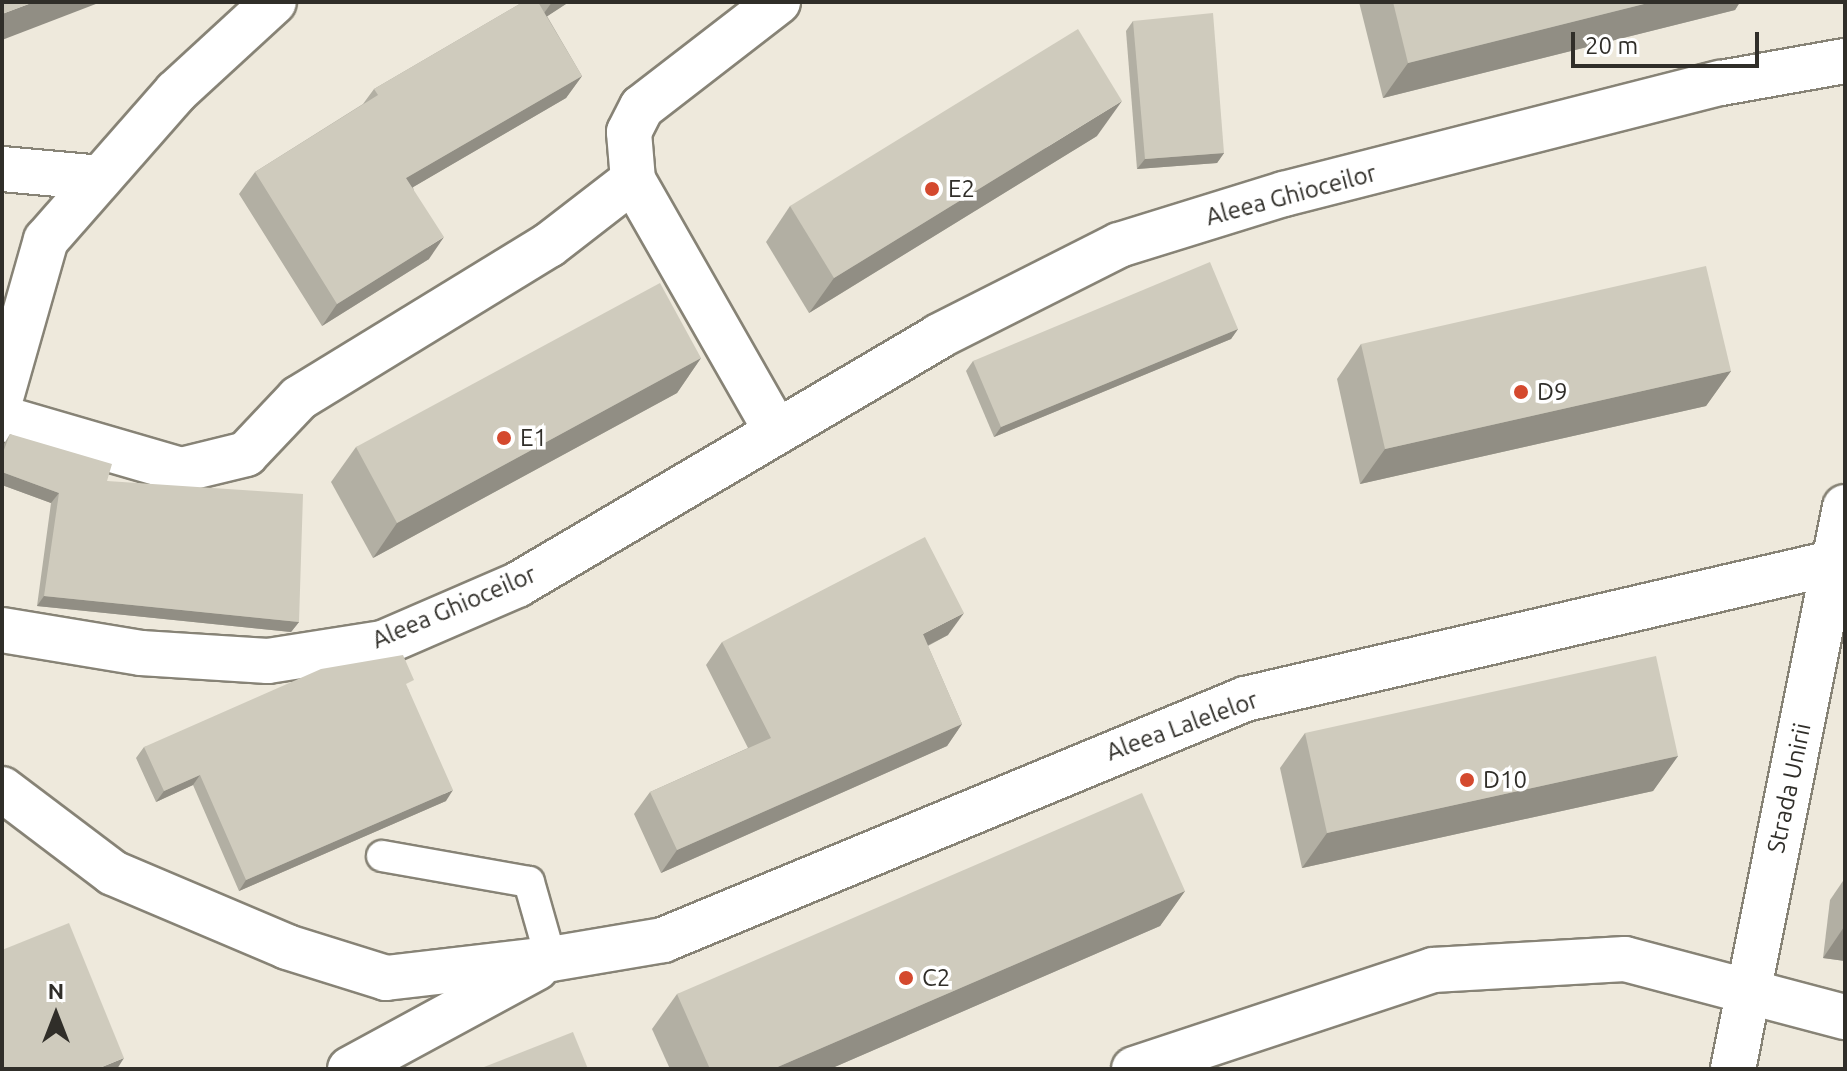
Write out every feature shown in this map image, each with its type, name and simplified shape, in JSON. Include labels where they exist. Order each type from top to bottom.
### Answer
[{"type":"street","points":[[2,394],[46,240],[176,92],[274,2]]},
{"type":"street","points":[[777,432],[633,180],[629,132],[642,107],[778,2]]},
{"type":"street","name":"Aleea Ghioceilor","points":[[2,630],[141,653],[268,661],[383,643],[517,585],[939,336],[1119,245],[1284,194],[1721,83],[1845,61]]},
{"type":"street","points":[[2,169],[100,178]]},
{"type":"street","points":[[2,418],[181,470],[246,454],[299,398],[549,245],[633,180]]},
{"type":"street","name":"Strada Unirii","points":[[1733,1069],[1845,507]]},
{"type":"street","name":"Aleea Lalelelor","points":[[551,959],[663,940],[1245,699],[1836,562]]},
{"type":"street","points":[[2,789],[113,873],[315,956],[386,978],[551,959]]},
{"type":"street","points":[[350,1069],[551,959]]},
{"type":"street","points":[[1134,1069],[1433,970],[1625,959],[1845,1017]]},
{"type":"lane","points":[[382,856],[529,882],[551,959]]},
{"type":"building","points":[[2,2],[34,2],[2,14]]},
{"type":"building","points":[[523,2],[538,2],[582,76],[406,178],[444,237],[337,304],[255,172],[378,95],[374,89]]},
{"type":"building","points":[[1393,2],[1652,2],[1408,63]]},
{"type":"building","points":[[1213,13],[1224,153],[1145,159],[1133,21]]},
{"type":"building","name":"E2","points":[[1078,29],[1122,101],[834,278],[790,206]]},
{"type":"building","points":[[1210,262],[1238,329],[1001,427],[973,361]]},
{"type":"building","name":"D9","points":[[1706,266],[1731,371],[1385,449],[1361,344]]},
{"type":"building","name":"E1","points":[[660,283],[701,358],[397,523],[356,447]]},
{"type":"building","points":[[10,434],[112,464],[107,481],[303,494],[299,622],[44,596],[59,493],[2,472],[2,455]]},
{"type":"building","points":[[925,537],[964,613],[923,634],[962,724],[677,850],[650,792],[771,738],[722,642]]},
{"type":"building","points":[[403,655],[414,680],[406,684],[453,790],[246,880],[200,775],[164,791],[144,747],[321,669]]},
{"type":"building","name":"D10","points":[[1656,656],[1678,756],[1327,833],[1305,733]]},
{"type":"building","name":"C2","points":[[1142,793],[1185,891],[773,1069],[710,1069],[677,994]]},
{"type":"building","points":[[69,923],[124,1058],[97,1069],[2,1069],[2,950]]},
{"type":"building","points":[[573,1032],[588,1069],[479,1069]]},
{"type":"place","name":"E2","points":[[932,189]]},
{"type":"place","name":"D9","points":[[1521,392]]},
{"type":"place","name":"E1","points":[[504,438]]},
{"type":"place","name":"D10","points":[[1467,780]]},
{"type":"place","name":"C2","points":[[906,978]]}]
